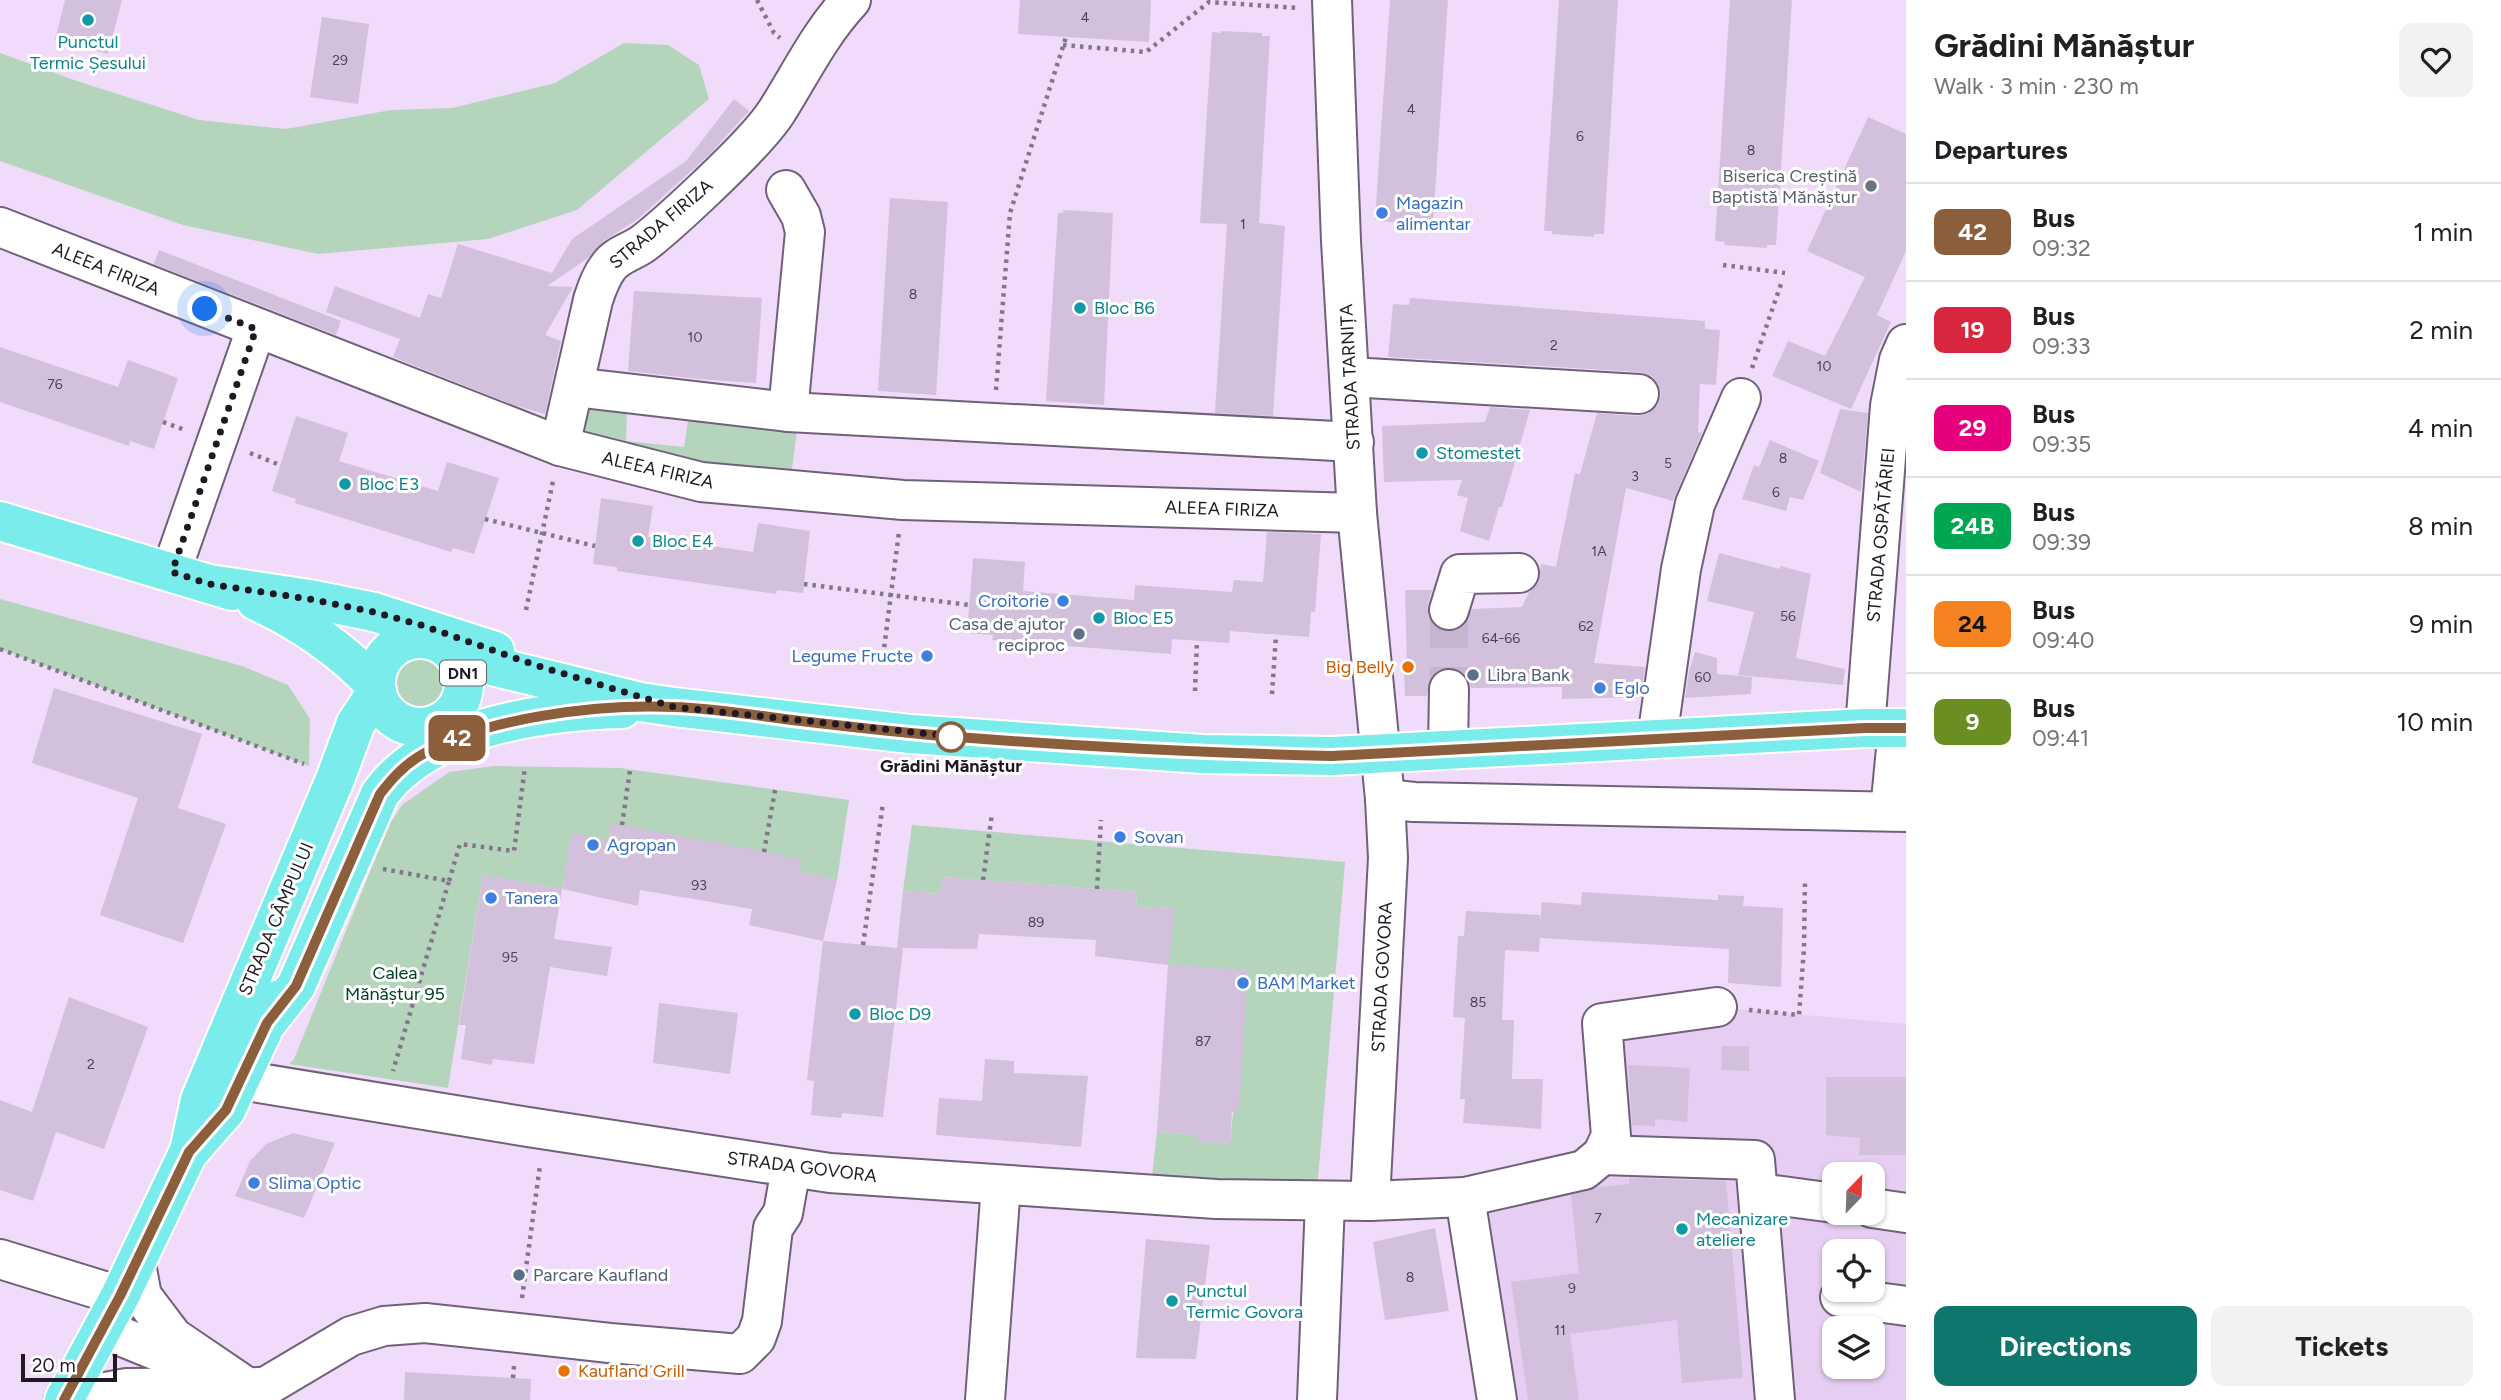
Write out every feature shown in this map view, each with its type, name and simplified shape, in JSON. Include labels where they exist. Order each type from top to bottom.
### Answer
[{"type":"main road","name":"DN1","points":[[0,521],[225,589],[281,613],[346,656],[376,688],[384,709],[397,721],[414,726],[437,723],[492,708],[594,701],[657,704],[910,734],[1203,754],[1332,756],[1889,728]]},
{"type":"main road","name":"DN1","points":[[225,589],[322,610],[412,639],[428,639],[455,657],[657,704]]},
{"type":"main road","points":[[225,589],[309,599],[374,612],[421,625],[657,704]]},
{"type":"main road","points":[[376,688],[378,669],[385,655],[396,645],[412,639]]},
{"type":"main road","name":"DN1","points":[[437,723],[455,709],[462,695],[464,678],[455,657]]},
{"type":"main road","name":"STRADA CÂMPULUI","points":[[64,1400],[128,1280],[189,1152],[200,1100],[337,777],[356,723],[376,688]]},
{"type":"main road","points":[[267,1023],[296,986],[380,794],[401,769],[452,740],[485,729],[568,713],[657,704]]},
{"type":"main road","name":"STRADA CÂMPULUI","points":[[189,1152],[226,1110],[241,1080],[368,780],[389,752],[437,723]]},
{"type":"street","name":"STRADA FIRIZA","points":[[560,446],[593,300],[609,265],[621,254],[644,243],[708,186],[775,114],[809,55],[851,0]]},
{"type":"street","name":"STRADA TARNIȚA","points":[[1332,5],[1341,241],[1357,513],[1380,754]]},
{"type":"street","points":[[786,190],[801,216],[805,232],[788,412]]},
{"type":"street","name":"ALEEA FIRIZA","points":[[0,227],[560,446],[701,482],[903,500],[1357,513]]},
{"type":"street","points":[[172,572],[256,329]]},
{"type":"street","name":"STRADA OSPĂTĂRIEI","points":[[1901,816],[1889,728],[1890,406],[1899,360],[1906,344]]},
{"type":"street","points":[[1350,377],[1639,394]]},
{"type":"street","points":[[574,387],[788,412],[1354,442]]},
{"type":"street","points":[[1657,739],[1681,569],[1695,504],[1741,398]]},
{"type":"street","points":[[1448,610],[1460,574],[1518,573]]},
{"type":"street","points":[[1448,750],[1449,689]]},
{"type":"street","name":"STRADA GOVORA","points":[[1370,1201],[1388,858],[1380,754]]},
{"type":"street","points":[[1385,799],[1901,816]]},
{"type":"street","points":[[1717,1007],[1602,1023],[1611,1136],[1602,1155],[1755,1160],[1775,1400]]},
{"type":"street","name":"STRADA GOVORA","points":[[241,1080],[528,1128],[830,1173],[1216,1199],[1325,1202],[1465,1197],[1584,1170],[1602,1155]]},
{"type":"street","points":[[64,1400],[127,1388],[265,1387],[351,1336],[384,1326],[425,1323],[740,1354],[756,1338],[762,1321],[773,1228],[783,1213],[791,1168]]},
{"type":"street","points":[[985,1400],[1001,1185]]},
{"type":"street","points":[[1759,1193],[1822,1201]]},
{"type":"street","points":[[1465,1197],[1497,1400]]},
{"type":"street","points":[[1317,1400],[1325,1202]]},
{"type":"street","points":[[1885,1210],[1906,1213]]},
{"type":"street","points":[[0,1259],[128,1280],[173,1337],[245,1386]]},
{"type":"street","points":[[1877,1302],[1906,1306]]},
{"type":"street","points":[[103,1329],[245,1386]]},
{"type":"path","points":[[757,0],[774,33],[788,45],[809,55]]},
{"type":"path","points":[[1063,45],[1146,52],[1209,2],[1332,5]]},
{"type":"path","points":[[994,422],[1010,214],[1066,37]]},
{"type":"path","points":[[1724,265],[1785,274]]},
{"type":"path","points":[[1741,398],[1782,281]]},
{"type":"path","points":[[526,611],[560,446]]},
{"type":"path","points":[[882,664],[903,500]]},
{"type":"path","points":[[485,519],[595,546]]},
{"type":"path","points":[[804,584],[969,605]]},
{"type":"path","points":[[1272,694],[1276,635]]},
{"type":"path","points":[[1195,691],[1197,641]]},
{"type":"path","points":[[0,649],[309,766]]},
{"type":"path","points":[[392,1075],[460,844],[514,851],[525,767]]},
{"type":"path","points":[[622,825],[631,769]]},
{"type":"path","points":[[764,852],[775,790]]},
{"type":"path","points":[[863,945],[883,803]]},
{"type":"path","points":[[984,880],[992,813]]},
{"type":"path","points":[[1097,889],[1101,820]]},
{"type":"path","points":[[372,867],[449,881]]},
{"type":"path","points":[[1717,1007],[1799,1015],[1805,880]]},
{"type":"path","points":[[513,1378],[542,1153]]},
{"type":"shaded area","points":[[1717,1007],[1906,1024],[1906,1400],[1497,1400],[1465,1197],[1602,1155],[1602,1023]]},
{"type":"green space","points":[[624,43],[668,45],[699,65],[709,99],[577,210],[488,239],[318,254],[183,225],[0,161],[0,53],[199,120],[286,129],[391,110],[452,108],[555,83]]},
{"type":"green space","points":[[583,404],[627,410],[626,441],[684,447],[689,414],[798,423],[791,477],[579,446]]},
{"type":"green space","points":[[0,599],[242,666],[288,685],[310,719],[309,766],[0,649]]},
{"type":"green space","points":[[420,646],[440,652],[450,662],[456,682],[450,702],[440,712],[420,718],[400,712],[390,702],[384,682],[390,662],[400,652]]},
{"type":"green space","name":"Calea Mănăștur 95","points":[[494,766],[620,768],[849,800],[837,880],[799,872],[802,859],[572,834],[562,889],[483,875],[448,1088],[289,1064],[294,1059],[391,822],[402,805],[449,772]]},
{"type":"green space","points":[[912,825],[1345,862],[1316,1202],[1150,1195],[1157,1132],[1198,1135],[1198,1142],[1230,1143],[1248,971],[1168,965],[1174,909],[1136,907],[1137,892],[942,877],[940,894],[903,891]]},
{"type":"building","name":"Punctul Termic Șesului","points":[[65,0],[122,0],[108,54],[55,39]]},
{"type":"building","points":[[1020,0],[1151,0],[1149,42],[1018,34]]},
{"type":"building","points":[[1390,0],[1448,0],[1433,223],[1427,225],[1375,219]]},
{"type":"building","points":[[1559,0],[1618,0],[1604,234],[1594,234],[1594,237],[1544,231]]},
{"type":"building","points":[[1730,0],[1792,0],[1776,245],[1767,245],[1767,248],[1724,245],[1725,242],[1715,241]]},
{"type":"building","points":[[322,17],[369,24],[358,104],[310,97]]},
{"type":"building","points":[[1212,32],[1262,33],[1262,36],[1270,36],[1259,223],[1285,226],[1273,416],[1215,413],[1227,224],[1200,223]]},
{"type":"building","points":[[734,99],[749,111],[710,154],[638,219],[605,240],[588,258],[547,286],[573,287],[545,335],[561,341],[545,414],[514,405],[393,357],[400,339],[326,312],[335,286],[420,318],[428,294],[441,298],[458,244],[552,273],[572,239],[686,161]]},
{"type":"building","points":[[1868,117],[1906,134],[1906,251],[1877,315],[1891,322],[1851,409],[1772,376],[1788,341],[1825,356],[1865,277],[1807,251]]},
{"type":"building","points":[[890,198],[948,202],[936,395],[878,391]]},
{"type":"building","name":"Bloc B6","points":[[1063,210],[1113,213],[1104,405],[1046,401],[1058,213],[1063,213]]},
{"type":"building","points":[[159,250],[341,321],[336,335],[154,264]]},
{"type":"building","points":[[634,291],[762,298],[756,383],[628,371]]},
{"type":"building","points":[[1410,298],[1705,321],[1705,329],[1720,330],[1716,385],[1700,384],[1698,432],[1702,433],[1673,501],[1626,488],[1594,663],[1645,667],[1641,697],[1562,699],[1562,687],[1471,688],[1468,678],[1461,671],[1449,667],[1439,670],[1431,677],[1427,696],[1405,696],[1405,590],[1432,590],[1428,616],[1434,625],[1443,631],[1453,631],[1463,626],[1472,609],[1522,607],[1529,592],[1538,583],[1541,564],[1556,567],[1575,473],[1580,474],[1597,413],[1638,416],[1648,414],[1658,405],[1661,395],[1652,376],[1640,372],[1388,357],[1393,304],[1409,305]]},
{"type":"building","points":[[0,347],[118,387],[128,360],[178,378],[154,449],[130,441],[129,446],[0,402]]},
{"type":"building","points":[[1490,407],[1530,410],[1502,507],[1499,507],[1489,541],[1460,531],[1468,498],[1457,495],[1462,480],[1384,482],[1382,426],[1485,422]]},
{"type":"building","points":[[1840,409],[1868,413],[1861,492],[1820,473]]},
{"type":"building","name":"Bloc E3","points":[[296,416],[348,433],[339,461],[438,491],[447,462],[499,478],[474,554],[453,548],[451,552],[295,503],[296,499],[272,491]]},
{"type":"building","points":[[1770,440],[1819,461],[1803,500],[1790,497],[1786,511],[1742,499],[1754,465],[1759,467]]},
{"type":"building","name":"Bloc E4","points":[[601,498],[653,506],[648,537],[753,552],[758,523],[810,531],[803,593],[777,590],[776,594],[617,571],[617,567],[593,564]]},
{"type":"building","name":"Bloc E5","points":[[1267,532],[1321,534],[1315,612],[1311,612],[1309,637],[1230,631],[1229,643],[1172,639],[1171,654],[992,640],[993,635],[967,633],[973,558],[1025,562],[1023,591],[1134,600],[1135,585],[1232,592],[1234,580],[1263,582]]},
{"type":"building","points":[[1719,553],[1811,574],[1796,658],[1845,669],[1843,685],[1738,675],[1754,612],[1707,601]]},
{"type":"building","points":[[1695,652],[1717,658],[1717,674],[1752,677],[1751,694],[1685,698]]},
{"type":"building","points":[[54,688],[202,734],[178,808],[226,824],[183,943],[100,915],[138,798],[32,763]]},
{"type":"building","points":[[611,823],[802,859],[799,872],[837,880],[823,941],[749,925],[752,909],[640,890],[638,906],[562,889],[572,833],[608,840]]},
{"type":"building","points":[[483,875],[562,889],[554,939],[612,947],[607,976],[550,967],[534,1064],[493,1059],[492,1065],[461,1059],[466,1025],[459,1025]]},
{"type":"building","points":[[942,877],[1137,892],[1136,907],[1175,909],[1168,965],[1095,956],[1096,940],[979,934],[977,949],[899,948],[903,949],[883,1117],[842,1113],[841,1118],[811,1115],[814,1081],[807,1080],[823,941],[897,948],[903,891],[940,894]]},
{"type":"building","points":[[1582,892],[1718,900],[1718,895],[1744,896],[1743,906],[1783,908],[1781,987],[1728,983],[1729,949],[1540,938],[1539,952],[1505,950],[1502,1020],[1514,1020],[1512,1079],[1543,1079],[1541,1129],[1463,1123],[1465,1099],[1460,1099],[1465,1018],[1453,1017],[1458,936],[1464,936],[1466,911],[1540,915],[1540,923],[1542,902],[1581,905]]},
{"type":"building","points":[[1168,965],[1248,970],[1239,1112],[1232,1112],[1230,1143],[1197,1142],[1198,1135],[1157,1132]]},
{"type":"building","points":[[69,997],[148,1027],[104,1149],[56,1132],[33,1201],[0,1190],[0,1100],[32,1112]]},
{"type":"building","points":[[659,1003],[738,1013],[730,1074],[653,1063]]},
{"type":"building","points":[[1722,1046],[1749,1046],[1749,1071],[1721,1070]]},
{"type":"building","points":[[985,1059],[1014,1061],[1014,1073],[1088,1076],[1081,1147],[936,1135],[939,1098],[982,1101]]},
{"type":"building","points":[[1628,1065],[1690,1068],[1687,1122],[1655,1119],[1655,1126],[1632,1125]]},
{"type":"building","points":[[1826,1077],[1906,1077],[1906,1155],[1859,1155],[1860,1138],[1826,1135]]},
{"type":"building","points":[[293,1133],[335,1143],[304,1218],[235,1196],[250,1161],[266,1144]]},
{"type":"building","points":[[1629,1178],[1726,1181],[1743,1378],[1682,1383],[1677,1320],[1570,1334],[1579,1400],[1528,1400],[1511,1282],[1579,1273],[1571,1195],[1598,1187],[1629,1184]]},
{"type":"building","points":[[1435,1228],[1449,1311],[1385,1320],[1373,1242]]},
{"type":"building","name":"Punctul Termic Govora","points":[[1146,1239],[1210,1245],[1196,1359],[1136,1358]]},
{"type":"building","points":[[405,1372],[531,1379],[530,1400],[404,1400]]},
{"type":"tunnel","points":[[1449,610],[1449,689]]},
{"type":"bus line","name":"42","points":[[64,1400],[120,1296],[189,1152],[226,1110],[267,1023],[296,986],[380,794],[401,769],[452,740],[485,729],[568,713],[674,707],[910,734],[1203,754],[1332,756],[1906,728]]},
{"type":"place","name":"Punctul Termic Șesului","points":[[88,20]]},
{"type":"place","name":"Biserica Creștină Baptistă Mănăștur","points":[[1871,186]]},
{"type":"place","name":"Magazin alimentar","points":[[1382,213]]},
{"type":"place","name":"Bloc B6","points":[[1080,308]]},
{"type":"place","name":"Stomestet","points":[[1422,453]]},
{"type":"place","name":"Bloc E3","points":[[345,484]]},
{"type":"place","name":"Bloc E4","points":[[638,541]]},
{"type":"place","name":"Croitorie","points":[[1063,601]]},
{"type":"place","name":"Bloc E5","points":[[1099,618]]},
{"type":"place","name":"Casa de ajutor reciproc","points":[[1079,634]]},
{"type":"place","name":"Legume Fructe","points":[[927,656]]},
{"type":"place","name":"Big Belly","points":[[1408,667]]},
{"type":"place","name":"Libra Bank","points":[[1473,675]]},
{"type":"place","name":"Eglo","points":[[1600,688]]},
{"type":"place","name":"Grădini Mănăștur","points":[[951,737]]},
{"type":"place","name":"Sovan","points":[[1120,837]]},
{"type":"place","name":"Agropan","points":[[593,845]]},
{"type":"place","name":"Tanera","points":[[491,898]]},
{"type":"place","name":"BAM Market","points":[[1243,983]]},
{"type":"place","name":"Bloc D9","points":[[855,1014]]},
{"type":"place","name":"Slima Optic","points":[[254,1183]]},
{"type":"place","name":"Mecanizare ateliere","points":[[1682,1229]]},
{"type":"place","name":"Parcare Kaufland","points":[[519,1275]]},
{"type":"place","name":"Punctul Termic Govora","points":[[1172,1301]]},
{"type":"place","name":"Kaufland Grill","points":[[564,1371]]},
{"type":"route","points":[[205,309],[256,329],[172,572],[209,584],[340,604],[374,612],[674,707],[910,734],[959,737],[951,737]]}]
